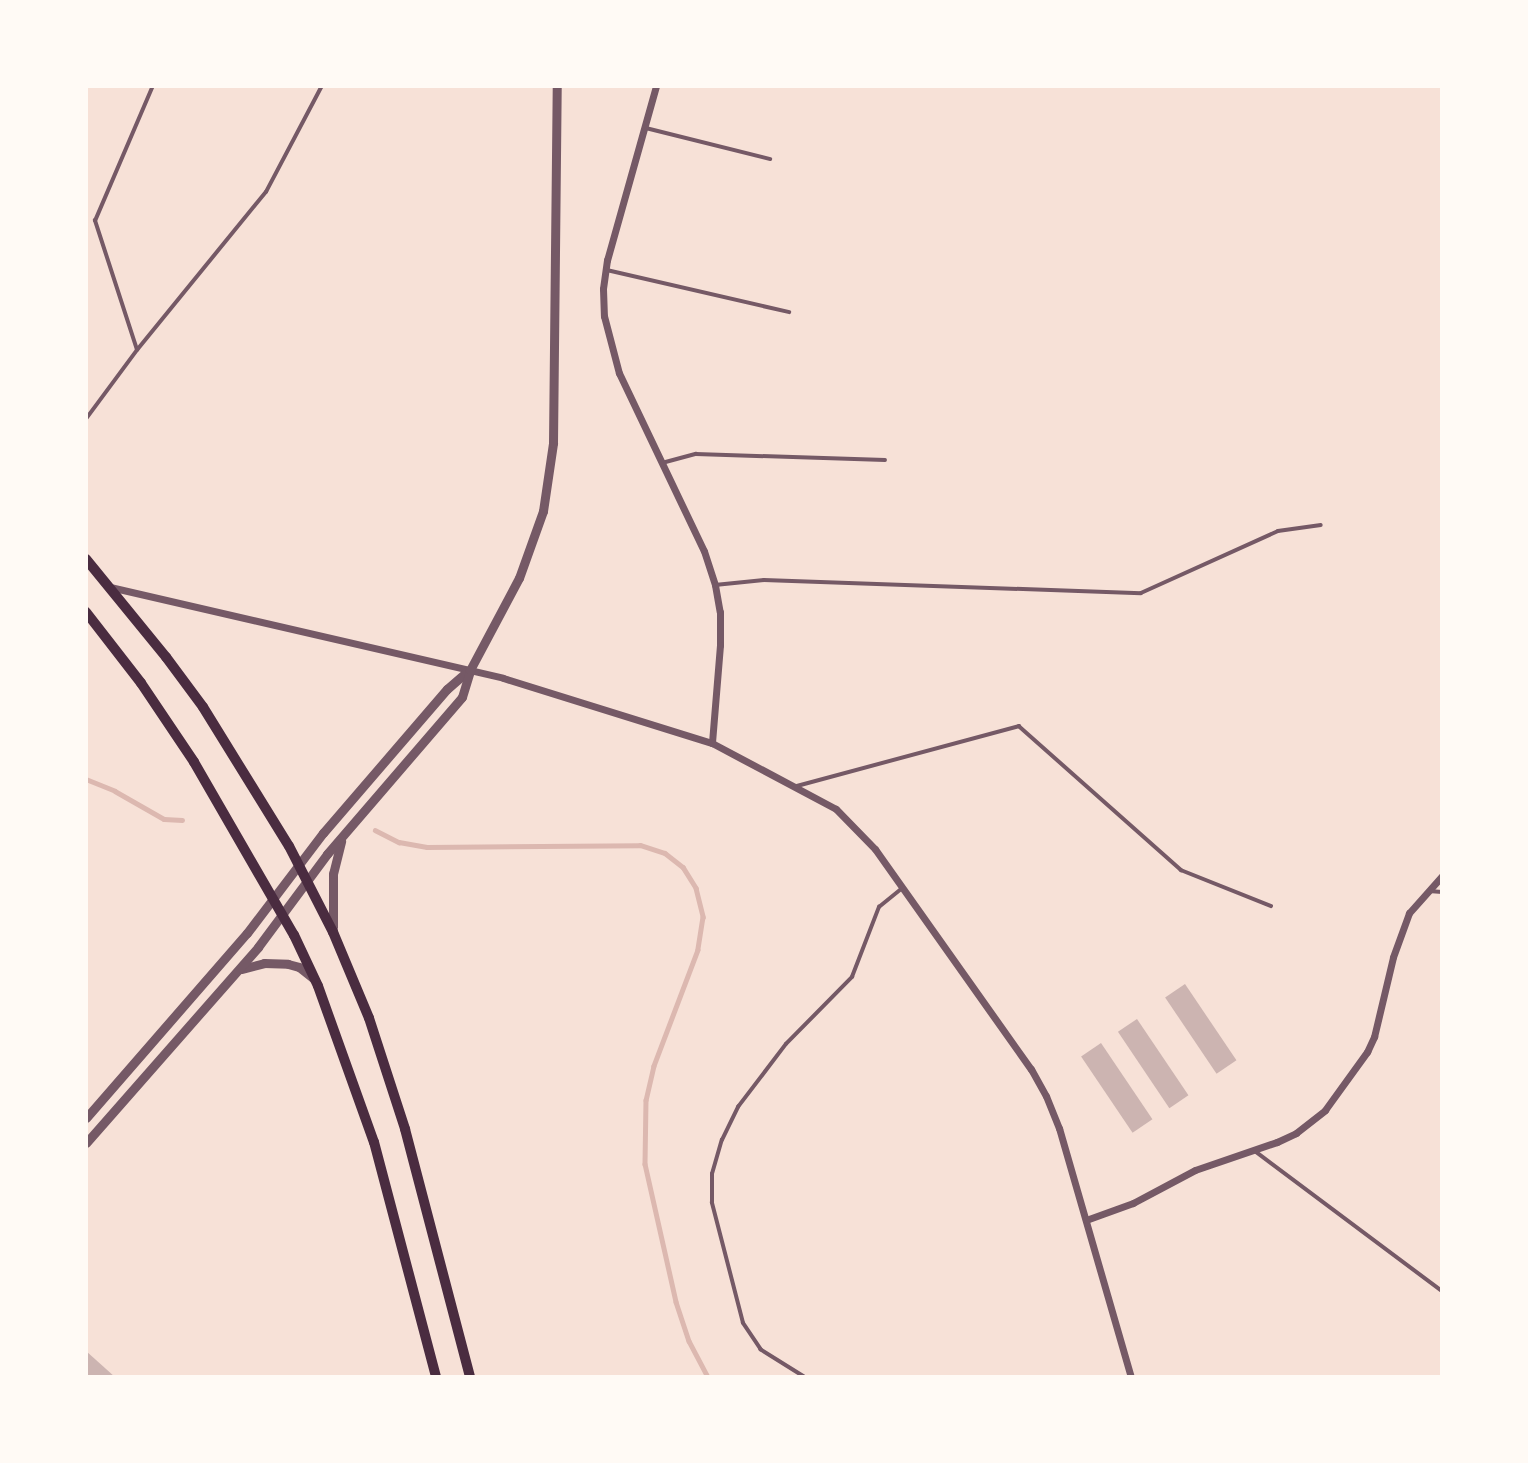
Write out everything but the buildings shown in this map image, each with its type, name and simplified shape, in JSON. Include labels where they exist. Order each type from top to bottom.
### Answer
[{"type":"main road","points":[[86,559],[203,707],[299,865],[333,932],[369,1018],[405,1129],[470,1377]]},
{"type":"main road","points":[[86,612],[168,719],[273,898],[315,980],[374,1142],[436,1377]]},
{"type":"street","points":[[86,1143],[237,971],[346,832],[462,697],[470,670],[519,578],[539,522],[550,477],[554,443],[556,86]]},
{"type":"street","points":[[656,86],[605,269],[604,316],[619,373],[704,551],[715,585],[720,612],[720,645],[712,743]]},
{"type":"street","points":[[110,587],[470,670],[712,743],[836,809],[856,826],[903,888],[1031,1069],[1046,1096],[1059,1128],[1131,1377]]},
{"type":"street","points":[[86,1118],[247,933],[299,865],[447,689],[470,670]]},
{"type":"street","points":[[333,932],[333,874],[339,846],[346,832]]},
{"type":"street","points":[[1086,1220],[1133,1203],[1195,1170],[1278,1142],[1311,1123],[1336,1097],[1359,1063],[1379,1021],[1399,934],[1409,913],[1442,876]]},
{"type":"street","points":[[237,971],[254,964],[276,963],[299,967],[315,980]]},
{"type":"lane","points":[[137,350],[95,221],[153,86]]},
{"type":"lane","points":[[86,419],[137,350],[266,191],[322,86]]},
{"type":"lane","points":[[644,127],[770,159]]},
{"type":"lane","points":[[605,269],[789,312]]},
{"type":"lane","points":[[662,463],[696,454],[885,460]]},
{"type":"lane","points":[[715,585],[764,580],[1140,593],[1278,531],[1321,524]]},
{"type":"lane","points":[[795,786],[1019,726],[1181,870],[1271,906]]},
{"type":"lane","points":[[804,1377],[761,1350],[743,1323],[712,1203],[712,1174],[722,1140],[738,1107],[786,1044],[852,977],[879,907],[903,888]]},
{"type":"lane","points":[[1426,891],[1442,892]]},
{"type":"lane","points":[[1253,1150],[1442,1291]]},
{"type":"waterway","points":[[86,779],[115,791],[164,819],[182,820]]},
{"type":"waterway","points":[[375,830],[399,842],[427,847],[640,845],[665,853],[683,867],[696,888],[703,917],[698,950],[654,1066],[646,1100],[645,1164],[676,1302],[689,1341],[708,1377]]}]
